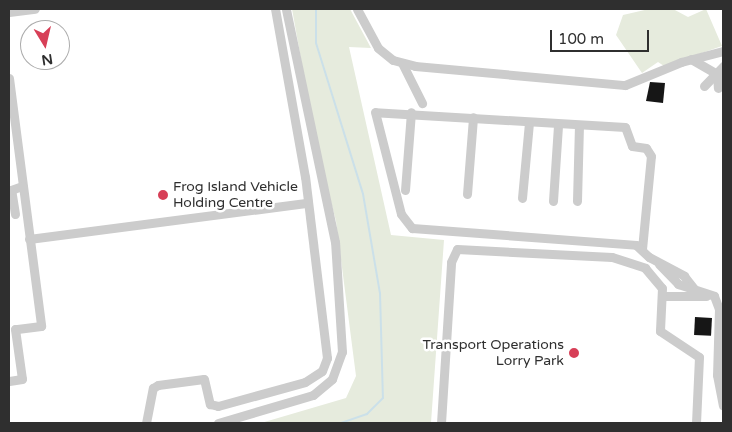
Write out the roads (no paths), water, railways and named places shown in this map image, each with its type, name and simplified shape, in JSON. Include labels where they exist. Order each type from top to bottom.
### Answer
[{"type":"street","points":[[9,12],[35,9]]},
{"type":"street","points":[[215,406],[219,423],[314,395],[332,378],[342,352],[335,242],[286,9]]},
{"type":"street","points":[[357,9],[378,48],[402,63],[621,85],[691,59],[723,51]]},
{"type":"street","points":[[146,423],[153,388],[158,385],[204,379],[210,404],[215,406],[305,382],[325,365],[327,350],[308,203],[274,10]]},
{"type":"street","points":[[691,59],[717,74]]},
{"type":"street","points":[[402,63],[422,103]]},
{"type":"street","points":[[704,86],[723,66]]},
{"type":"street","points":[[717,74],[718,88]]},
{"type":"street","points":[[9,78],[13,147],[22,186],[41,326],[16,329],[22,379],[9,381]]},
{"type":"street","points":[[642,248],[650,152],[632,146],[625,127],[528,122],[411,112],[375,112],[401,214],[412,228],[632,244],[642,248],[658,262],[684,276],[694,289],[714,296]]},
{"type":"street","points":[[405,190],[411,112]]},
{"type":"street","points":[[467,194],[473,117]]},
{"type":"street","points":[[522,198],[528,122]]},
{"type":"street","points":[[553,201],[558,124]]},
{"type":"street","points":[[577,201],[579,125]]},
{"type":"street","points":[[15,214],[11,190],[22,186]]},
{"type":"street","points":[[29,239],[308,203]]},
{"type":"street","points":[[441,423],[451,262],[457,248],[633,260],[662,288],[660,331],[699,357],[696,423]]},
{"type":"street","points":[[663,296],[714,296]]},
{"type":"street","points":[[714,296],[721,317],[717,375],[723,405]]},
{"type":"waterway","points":[[316,9],[316,43],[363,194],[380,293],[383,398],[367,414],[341,423]]},
{"type":"place","name":"Frog Island Vehicle Holding Centre","points":[[163,195]]},
{"type":"place","name":"Transport Operations Lorry Park","points":[[574,353]]}]
